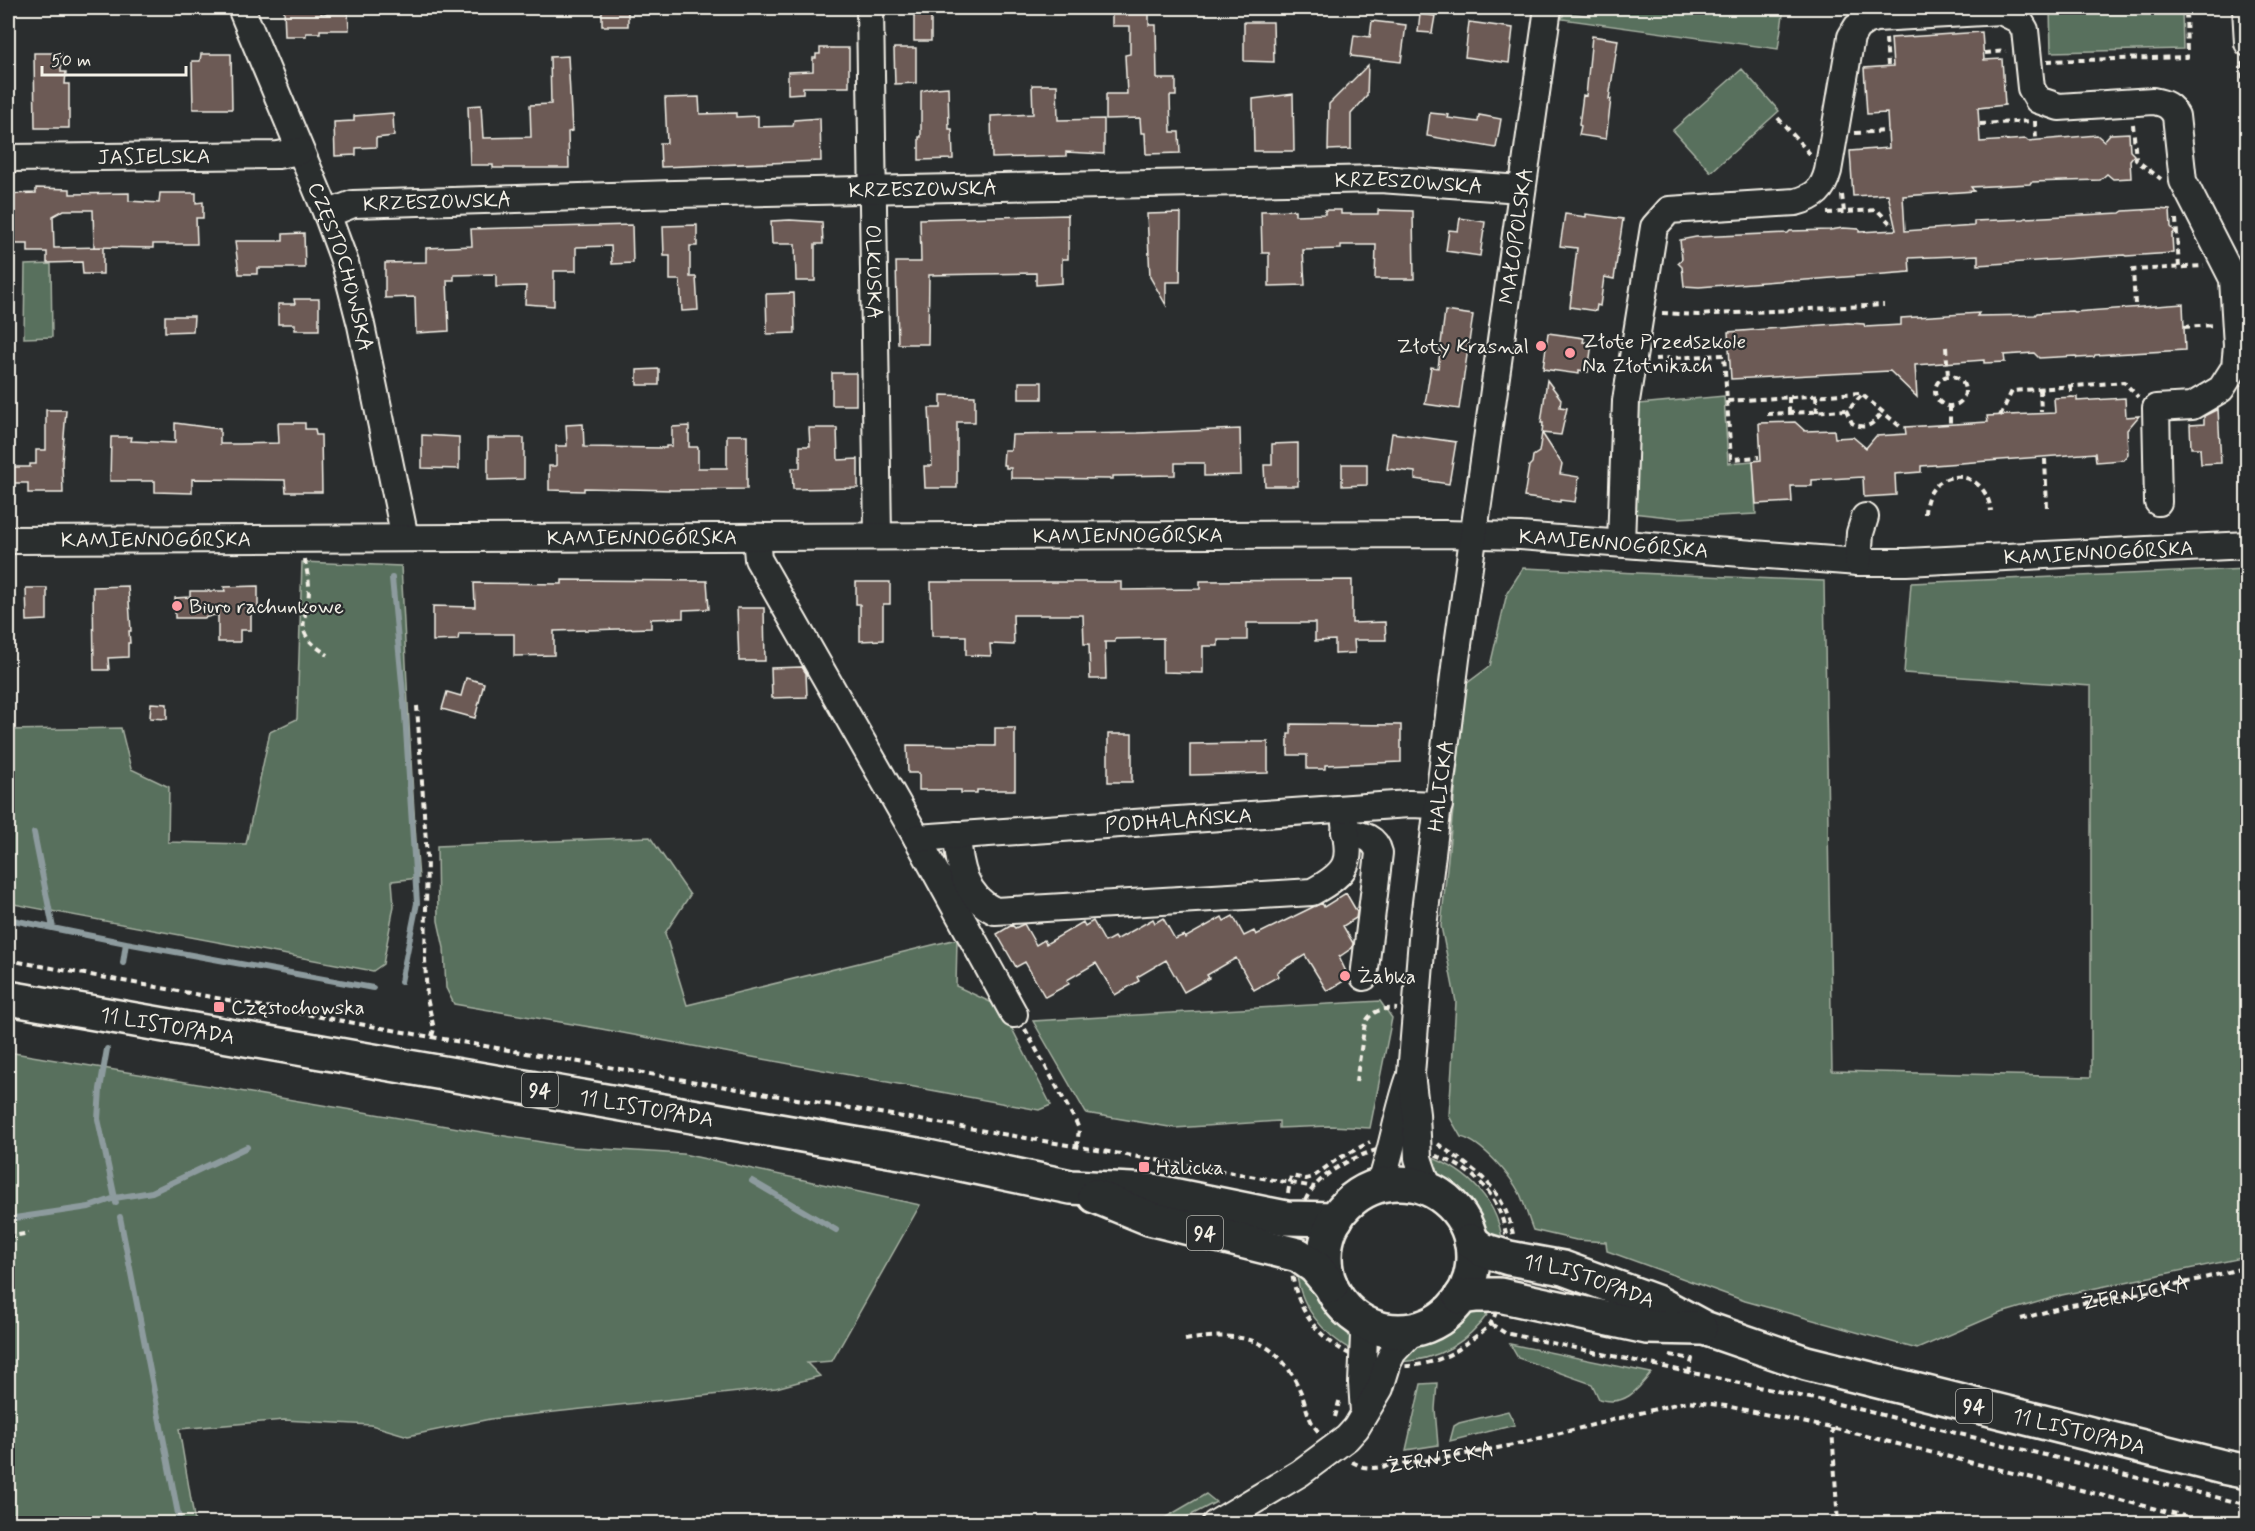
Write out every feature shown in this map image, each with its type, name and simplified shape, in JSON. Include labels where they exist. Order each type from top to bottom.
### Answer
[{"type":"main road","name":"11 LISTOPADA","points":[[8,998],[918,1155],[1071,1187],[1152,1191],[1286,1218],[1336,1219]]},
{"type":"main road","name":"94","points":[[1405,1184],[1429,1190],[1443,1198],[1456,1210],[1465,1225],[1471,1241],[1472,1270],[1468,1284],[1449,1312],[1433,1323],[1415,1329],[1393,1331],[1371,1326],[1349,1311],[1339,1300],[1332,1286],[1327,1273],[1326,1252],[1330,1232],[1336,1219],[1348,1204],[1363,1193],[1380,1186],[1405,1184]]},
{"type":"main road","name":"11 LISTOPADA","points":[[1071,1187],[1149,1218],[1298,1255],[1315,1267],[1332,1286]]},
{"type":"main road","name":"11 LISTOPADA","points":[[1471,1241],[1484,1250],[1510,1248],[1656,1302],[1704,1328],[1806,1362],[2143,1448],[2247,1472]]},
{"type":"main road","name":"11 LISTOPADA","points":[[1461,1297],[1477,1294],[1495,1310],[1647,1327],[1704,1328]]},
{"type":"street","name":"CZĘSTOCHOWSKA","points":[[241,8],[327,213],[345,263],[361,325],[405,538]]},
{"type":"street","name":"OLKUSKA","points":[[870,8],[878,536]]},
{"type":"street","name":"MAŁOPOLSKA","points":[[1474,535],[1548,8]]},
{"type":"street","points":[[2244,49],[2246,8]]},
{"type":"street","points":[[1621,543],[1626,401],[1654,227],[1669,210],[1796,202],[1807,199],[1821,190],[1828,171],[1851,37],[1857,27],[1876,18],[2001,11],[2019,20],[2025,30],[2031,88],[2036,111],[2059,106],[2153,101],[2164,103],[2172,108],[2179,127],[2180,185],[2233,279],[2237,346],[2235,367],[2221,389],[2192,406],[2157,408],[2158,502]]},
{"type":"street","name":"JASIELSKA","points":[[8,158],[278,155],[300,151]]},
{"type":"street","name":"KRZESZOWSKA","points":[[327,213],[353,204],[1380,179],[1521,189]]},
{"type":"street","points":[[1858,562],[1860,533],[1865,517]]},
{"type":"street","name":"KAMIENNOGÓRSKA","points":[[8,540],[405,538],[757,548],[878,536],[1474,535],[1621,543],[1858,562],[1916,562],[2247,545]]},
{"type":"street","name":"HALICKA","points":[[1429,1190],[1418,1158],[1411,1074],[1415,1012],[1423,927],[1456,659],[1474,535]]},
{"type":"street","points":[[757,548],[1014,1014]]},
{"type":"street","name":"PODHALAŃSKA","points":[[918,838],[1345,821],[1408,804],[1439,805]]},
{"type":"street","points":[[957,835],[959,865],[976,897],[985,906],[995,911],[1010,911],[1312,892],[1328,883],[1343,868],[1349,850],[1345,821]]},
{"type":"street","points":[[1345,821],[1371,839],[1377,845],[1379,853],[1364,977]]},
{"type":"street","name":"HALICKA","points":[[1380,1186],[1388,1164],[1398,1113],[1411,1074]]},
{"type":"street","points":[[1361,1321],[1364,1343],[1362,1383],[1364,1412]]},
{"type":"street","points":[[1215,1524],[1300,1473],[1329,1434],[1356,1428],[1380,1388],[1393,1352],[1415,1329]]},
{"type":"path","points":[[2040,61],[2187,57],[2186,8]]},
{"type":"path","points":[[2244,49],[2247,156]]},
{"type":"path","points":[[2132,102],[2136,160],[2169,185],[2180,185],[2179,268]]},
{"type":"path","points":[[1980,124],[2036,111],[2036,139]]},
{"type":"path","points":[[1778,118],[1828,171]]},
{"type":"path","points":[[1833,135],[1888,131]]},
{"type":"path","points":[[2135,304],[2133,270],[2226,265]]},
{"type":"path","points":[[1641,312],[1698,315],[1884,305]]},
{"type":"path","points":[[2184,327],[2236,323]]},
{"type":"path","points":[[1946,347],[1948,376]]},
{"type":"path","points":[[1633,360],[1724,355],[1731,459],[1759,457]]},
{"type":"path","points":[[1948,376],[1960,380],[1965,392],[1960,403],[1950,406],[1942,405],[1935,395],[1937,382],[1948,376]]},
{"type":"path","points":[[2000,416],[2012,391],[2124,382],[2141,399],[2157,408]]},
{"type":"path","points":[[2071,386],[2071,397]]},
{"type":"path","points":[[2040,388],[2041,412]]},
{"type":"path","points":[[1727,401],[1860,393],[1903,429]]},
{"type":"path","points":[[1767,414],[1846,410],[1863,395]]},
{"type":"path","points":[[1816,396],[1817,412]]},
{"type":"path","points":[[1789,398],[1789,413]]},
{"type":"path","points":[[1950,406],[1950,424]]},
{"type":"path","points":[[1846,410],[1852,423],[1862,427],[1871,426],[1883,412]]},
{"type":"path","points":[[2045,459],[2047,508]]},
{"type":"path","points":[[1925,514],[1926,498],[1934,486],[1940,481],[1956,478],[1973,480],[1980,484],[1986,492],[1991,511]]},
{"type":"path","points":[[305,557],[309,586],[303,629],[311,642],[328,655]]},
{"type":"path","points":[[417,706],[427,858],[424,959],[427,999],[434,1029],[432,1036]]},
{"type":"path","points":[[8,960],[432,1036],[1315,1187]]},
{"type":"path","points":[[1356,1082],[1365,1023],[1369,1016],[1381,1009],[1415,1012]]},
{"type":"path","points":[[1014,1014],[1076,1122],[1079,1129],[1077,1146]]},
{"type":"path","points":[[1290,1184],[1291,1176],[1306,1179],[1313,1177],[1336,1160],[1366,1145],[1378,1136]]},
{"type":"path","points":[[1395,1367],[1413,1366],[1440,1359],[1458,1350],[1495,1310],[1510,1248],[1503,1205],[1487,1181],[1466,1163],[1430,1139]]},
{"type":"path","points":[[1302,1208],[1315,1187],[1348,1161],[1384,1148]]},
{"type":"path","points":[[1424,1151],[1453,1162],[1482,1186],[1502,1218],[1510,1248]]},
{"type":"path","points":[[8,1237],[29,1233]]},
{"type":"path","points":[[1291,1262],[1295,1289],[1310,1319],[1333,1344],[1356,1357]]},
{"type":"path","name":"ŻERNICKA","points":[[2021,1319],[2066,1306],[2148,1292],[2247,1267]]},
{"type":"path","points":[[1495,1310],[1505,1333],[1838,1404],[2247,1505]]},
{"type":"path","points":[[1185,1340],[1236,1336],[1256,1342],[1273,1352],[1289,1369],[1303,1397],[1313,1427],[1329,1434],[1342,1387]]},
{"type":"path","name":"ŻERNICKA","points":[[1329,1434],[1353,1462],[1363,1467],[1374,1468],[1450,1457],[1525,1442],[1688,1401],[1726,1406],[1832,1428]]},
{"type":"path","points":[[1838,1524],[1832,1428],[2216,1524]]},
{"type":"green space","points":[[1592,8],[1784,8],[1778,49],[1562,19],[1564,12],[1591,16]]},
{"type":"green space","points":[[2050,8],[2182,8],[2183,49],[2051,52]]},
{"type":"green space","points":[[1742,69],[1779,111],[1711,172],[1673,130]]},
{"type":"green space","points":[[51,264],[52,337],[24,338],[25,265]]},
{"type":"green space","points":[[1724,396],[1728,463],[1753,461],[1756,514],[1678,518],[1632,513],[1639,404]]},
{"type":"green space","points":[[302,562],[401,566],[419,878],[392,881],[394,906],[383,964],[373,971],[8,903],[8,730],[121,728],[131,769],[169,787],[168,842],[246,844],[270,732],[297,719]]},
{"type":"green space","points":[[1523,568],[1824,581],[1832,1071],[2091,1077],[2091,686],[1904,673],[1911,583],[2247,569],[2247,1257],[2062,1295],[1998,1314],[1917,1349],[1745,1301],[1607,1251],[1606,1242],[1576,1240],[1533,1230],[1520,1194],[1510,1178],[1478,1145],[1461,1137],[1449,1116],[1456,1002],[1441,926],[1466,684],[1490,666],[1507,593]]},
{"type":"green space","points":[[650,837],[690,895],[665,933],[687,1005],[957,939],[956,986],[1001,1007],[1051,1105],[1039,1110],[454,1004],[446,988],[444,948],[438,921],[437,846]]},
{"type":"green space","points":[[1380,1001],[1392,1018],[1370,1128],[1330,1126],[1279,1128],[1279,1121],[1175,1128],[1086,1113],[1033,1021]]},
{"type":"green space","points":[[8,1052],[571,1147],[683,1154],[920,1205],[832,1361],[807,1363],[820,1376],[776,1388],[490,1419],[408,1436],[371,1425],[284,1420],[179,1429],[195,1523],[8,1523]]},
{"type":"green space","points":[[1427,1156],[1456,1170],[1479,1190],[1496,1216],[1503,1247],[1486,1233],[1477,1215],[1460,1193],[1437,1175]]},
{"type":"green space","points":[[1296,1267],[1316,1289],[1331,1315],[1349,1335],[1355,1352],[1333,1337],[1314,1317],[1302,1294]]},
{"type":"green space","points":[[1480,1310],[1490,1311],[1462,1341],[1427,1358],[1399,1362],[1416,1346],[1440,1337]]},
{"type":"green space","points":[[1510,1344],[1651,1373],[1629,1396],[1616,1401],[1608,1401],[1599,1399],[1592,1384],[1518,1358]]},
{"type":"green space","points":[[1437,1383],[1435,1409],[1438,1445],[1406,1450],[1421,1384]]},
{"type":"green space","points":[[1508,1411],[1515,1425],[1450,1441],[1454,1426],[1459,1423]]},
{"type":"green space","points":[[1206,1494],[1216,1502],[1176,1523],[1156,1523]]},
{"type":"building","points":[[284,8],[321,8],[321,14],[348,12],[349,30],[320,30],[320,33],[306,33],[306,36],[285,36]]},
{"type":"building","points":[[602,8],[628,8],[628,26],[602,26]]},
{"type":"building","points":[[914,8],[931,8],[931,41],[914,41]]},
{"type":"building","points":[[1112,8],[1149,8],[1149,25],[1156,25],[1157,79],[1176,79],[1176,96],[1170,96],[1171,132],[1179,132],[1180,153],[1146,154],[1145,133],[1141,133],[1140,118],[1106,119],[1106,94],[1127,94],[1125,55],[1130,54],[1130,26],[1112,26]]},
{"type":"building","points":[[1420,14],[1435,16],[1432,33],[1418,32]]},
{"type":"building","points":[[1372,21],[1406,25],[1401,62],[1351,56],[1354,35],[1370,37]]},
{"type":"building","points":[[1244,22],[1273,22],[1274,62],[1244,61]]},
{"type":"building","points":[[1469,22],[1513,28],[1509,63],[1465,57]]},
{"type":"building","points":[[1982,32],[1984,60],[2002,59],[2005,105],[1978,108],[1980,142],[2026,139],[2028,141],[2097,135],[2104,141],[2110,134],[2129,133],[2130,151],[2134,155],[2130,160],[2131,178],[2113,179],[2107,174],[2100,180],[2031,182],[2030,184],[1971,187],[1974,191],[1903,196],[1905,231],[1974,226],[1974,221],[2158,209],[2170,210],[2171,227],[2175,231],[2172,235],[2173,253],[1978,265],[1978,255],[1909,258],[1910,272],[1699,287],[1684,286],[1682,267],[1678,263],[1682,259],[1680,240],[1696,237],[1843,228],[1859,229],[1859,232],[1896,230],[1888,194],[1853,196],[1850,151],[1889,148],[1887,113],[1867,114],[1864,68],[1893,66],[1891,38]]},
{"type":"building","points":[[1592,36],[1618,40],[1609,99],[1611,99],[1606,139],[1579,135],[1583,95],[1586,96]]},
{"type":"building","points":[[820,48],[849,48],[849,87],[803,87],[803,93],[788,94],[788,72],[813,71],[813,58],[816,58],[816,54],[820,54]]},
{"type":"building","points":[[894,48],[916,48],[916,83],[895,84]]},
{"type":"building","points":[[34,53],[61,53],[61,72],[66,72],[65,84],[69,84],[69,128],[35,128]]},
{"type":"building","points":[[201,54],[231,54],[232,109],[193,109],[192,61],[200,61]]},
{"type":"building","points":[[568,56],[572,131],[568,132],[569,168],[493,168],[493,165],[470,165],[468,106],[481,105],[483,138],[531,137],[530,105],[551,104],[550,57]]},
{"type":"building","points":[[1368,65],[1367,96],[1351,114],[1351,149],[1328,150],[1329,104]]},
{"type":"building","points":[[1032,85],[1057,85],[1058,120],[1104,119],[1104,154],[1066,152],[1066,156],[992,158],[991,116],[1033,114]]},
{"type":"building","points":[[948,87],[949,129],[952,129],[953,159],[919,160],[921,91]]},
{"type":"building","points":[[1293,94],[1294,151],[1254,151],[1253,99]]},
{"type":"building","points":[[699,97],[700,114],[736,113],[736,117],[758,116],[758,127],[793,126],[794,120],[820,118],[821,161],[661,167],[660,143],[667,143],[665,98]]},
{"type":"building","points":[[393,113],[394,136],[376,138],[376,147],[356,148],[356,155],[335,156],[334,122],[354,121],[354,116]]},
{"type":"building","points":[[1430,113],[1478,122],[1479,115],[1501,119],[1496,148],[1427,136]]},
{"type":"building","points":[[36,188],[70,189],[70,194],[129,193],[129,201],[159,203],[160,193],[196,193],[196,203],[203,202],[203,218],[196,218],[197,244],[153,244],[153,248],[103,247],[103,274],[83,274],[82,262],[47,263],[47,252],[28,252],[28,244],[8,244],[8,194],[36,193]],"holes":[[[64,210],[93,210],[94,247],[99,247],[54,248],[53,216]]]},
{"type":"building","points":[[1295,210],[1295,215],[1325,214],[1325,210],[1341,210],[1341,214],[1378,214],[1378,210],[1413,211],[1414,279],[1375,279],[1376,245],[1341,245],[1341,249],[1303,250],[1305,285],[1269,286],[1269,253],[1262,253],[1261,211]]},
{"type":"building","points":[[1181,213],[1180,282],[1166,282],[1166,305],[1150,277],[1147,214]]},
{"type":"building","points":[[1565,214],[1586,217],[1586,214],[1623,219],[1614,279],[1604,277],[1600,306],[1597,305],[1596,311],[1570,307],[1577,248],[1560,246]]},
{"type":"building","points":[[1068,215],[1068,259],[1062,259],[1062,283],[1036,285],[1036,273],[929,275],[928,344],[898,344],[896,262],[921,262],[920,219]]},
{"type":"building","points":[[1460,218],[1485,222],[1480,256],[1446,251],[1449,230],[1458,231]]},
{"type":"building","points":[[771,221],[822,222],[823,244],[815,244],[815,281],[796,281],[795,244],[772,244]]},
{"type":"building","points":[[632,225],[633,263],[612,264],[611,246],[576,247],[576,271],[554,271],[554,306],[525,304],[526,286],[496,287],[496,274],[454,275],[454,280],[447,280],[449,331],[416,333],[415,297],[385,298],[385,263],[426,262],[426,248],[472,246],[471,229]]},
{"type":"building","points":[[697,225],[697,246],[690,246],[690,277],[696,277],[698,310],[682,311],[680,280],[670,280],[670,256],[664,256],[663,226]]},
{"type":"building","points":[[304,233],[305,268],[257,268],[257,274],[239,274],[235,241],[283,241],[283,234]]},
{"type":"building","points":[[794,293],[795,333],[767,334],[766,294]]},
{"type":"building","points":[[294,299],[319,299],[319,330],[295,330],[295,324],[278,324],[278,304],[295,304]]},
{"type":"building","points":[[2183,304],[2185,350],[2077,358],[2076,356],[2039,358],[2034,353],[2004,355],[2005,362],[1984,363],[1984,360],[1915,365],[1917,397],[1890,371],[1731,379],[1728,332],[1848,323],[1864,324],[1865,327],[1901,325],[1901,318],[1979,313],[1977,316],[2035,315],[2037,313]]},
{"type":"building","points":[[1445,311],[1473,315],[1459,409],[1425,404],[1431,367],[1438,368]]},
{"type":"building","points":[[165,316],[194,316],[193,331],[165,332]]},
{"type":"building","points":[[1548,333],[1584,338],[1583,342],[1592,343],[1588,372],[1579,370],[1579,374],[1543,369]]},
{"type":"building","points":[[659,369],[659,385],[637,385],[637,370]]},
{"type":"building","points":[[832,373],[856,373],[856,405],[832,405]]},
{"type":"building","points":[[1547,380],[1561,399],[1560,407],[1567,408],[1561,435],[1542,433],[1543,423],[1541,423]]},
{"type":"building","points":[[1019,382],[1042,382],[1042,399],[1019,399]]},
{"type":"building","points":[[941,395],[975,396],[975,422],[957,422],[957,488],[925,488],[924,466],[932,466],[929,408],[941,408]]},
{"type":"building","points":[[2077,397],[2077,401],[2125,398],[2126,417],[2139,416],[2127,430],[2128,454],[2123,460],[2096,462],[2095,453],[1921,466],[1921,472],[1895,474],[1896,495],[1864,497],[1863,477],[1812,480],[1812,486],[1791,486],[1792,502],[1756,504],[1753,461],[1761,460],[1759,423],[1795,422],[1805,431],[1834,430],[1835,438],[1853,437],[1866,448],[1876,436],[1906,434],[1905,427],[1988,422],[1987,416],[2055,413],[2054,398]]},
{"type":"building","points":[[2218,409],[2221,463],[2201,464],[2200,448],[2191,448],[2190,425],[2204,424],[2204,416]]},
{"type":"building","points":[[46,410],[66,410],[62,463],[63,493],[28,493],[28,483],[8,483],[8,467],[30,467],[30,464],[36,464],[36,450],[46,450]]},
{"type":"building","points":[[175,423],[220,429],[220,444],[240,444],[279,443],[278,423],[305,423],[305,429],[315,429],[316,435],[321,435],[322,492],[286,492],[285,480],[192,479],[192,493],[155,492],[155,481],[110,481],[111,437],[132,437],[131,441],[175,443]]},
{"type":"building","points":[[583,424],[584,447],[666,448],[666,446],[672,446],[672,427],[689,426],[689,447],[698,447],[698,468],[727,468],[727,435],[747,435],[747,489],[584,488],[584,491],[549,490],[549,466],[556,466],[556,446],[567,446],[566,425]]},
{"type":"building","points":[[809,428],[837,428],[838,460],[858,459],[858,488],[793,489],[792,468],[800,468],[800,446],[810,446]]},
{"type":"building","points":[[1240,429],[1241,475],[1204,476],[1204,463],[1175,463],[1175,475],[1113,476],[1113,479],[1011,478],[1011,468],[1003,465],[1004,450],[1011,450],[1012,435]]},
{"type":"building","points":[[1392,433],[1456,442],[1449,484],[1415,479],[1415,472],[1387,469]]},
{"type":"building","points":[[1542,433],[1562,464],[1560,474],[1579,477],[1575,502],[1524,497],[1529,466],[1533,456],[1539,452]]},
{"type":"building","points":[[422,435],[459,437],[459,469],[422,468]]},
{"type":"building","points":[[488,438],[524,438],[524,479],[488,480]]},
{"type":"building","points":[[1298,443],[1298,486],[1265,486],[1264,465],[1272,465],[1272,444]]},
{"type":"building","points":[[1342,464],[1367,464],[1367,485],[1342,486]]},
{"type":"building","points":[[562,580],[707,581],[709,609],[683,610],[683,618],[651,619],[651,628],[554,631],[554,655],[514,656],[514,634],[459,634],[458,640],[433,641],[433,606],[475,607],[474,583],[562,584]]},
{"type":"building","points":[[1352,580],[1352,623],[1385,622],[1386,640],[1354,640],[1355,653],[1335,654],[1335,640],[1315,641],[1315,623],[1247,623],[1247,640],[1218,640],[1218,646],[1203,646],[1203,673],[1163,672],[1163,638],[1115,639],[1115,642],[1105,642],[1106,679],[1090,679],[1089,644],[1084,644],[1083,615],[1013,615],[1014,645],[990,644],[991,656],[966,655],[966,636],[932,636],[931,582],[1121,582],[1121,590],[1200,589],[1200,581]]},
{"type":"building","points":[[856,582],[890,582],[890,604],[883,604],[883,640],[860,641],[860,604],[856,604]]},
{"type":"building","points":[[128,586],[131,631],[129,631],[128,657],[108,658],[109,670],[94,670],[93,587]]},
{"type":"building","points":[[258,586],[258,609],[251,609],[251,630],[240,630],[240,642],[218,642],[218,614],[204,618],[175,618],[175,598],[190,597],[190,591],[225,591],[224,587]]},
{"type":"building","points":[[26,588],[47,588],[47,620],[27,621]]},
{"type":"building","points":[[737,608],[764,608],[765,661],[739,661]]},
{"type":"building","points":[[802,667],[806,673],[807,697],[772,698],[771,668]]},
{"type":"building","points":[[466,678],[484,683],[475,718],[442,709],[447,692],[461,696]]},
{"type":"building","points":[[151,703],[167,704],[167,719],[150,718]]},
{"type":"building","points":[[1291,724],[1401,725],[1401,762],[1325,765],[1325,769],[1307,769],[1307,755],[1288,755],[1288,734],[1291,734]]},
{"type":"building","points":[[995,728],[1015,728],[1015,790],[977,790],[977,793],[961,793],[961,790],[919,790],[919,773],[908,773],[907,745],[995,746]]},
{"type":"building","points":[[1108,734],[1132,734],[1132,782],[1108,782]]},
{"type":"building","points":[[1268,742],[1268,773],[1190,775],[1190,744]]},
{"type":"building","points":[[1346,893],[1357,912],[1356,918],[1343,926],[1353,943],[1352,948],[1339,957],[1349,978],[1327,991],[1305,955],[1277,972],[1279,976],[1254,990],[1236,958],[1207,975],[1209,978],[1184,992],[1166,960],[1137,977],[1139,981],[1115,995],[1096,963],[1067,980],[1069,984],[1045,997],[1025,962],[1016,967],[997,934],[1012,925],[1015,928],[1024,924],[1036,945],[1044,940],[1046,944],[1083,922],[1085,926],[1093,921],[1105,942],[1114,937],[1116,940],[1153,919],[1155,923],[1163,918],[1175,939],[1184,935],[1185,938],[1222,917],[1224,921],[1233,916],[1244,936],[1254,931],[1256,935],[1322,903],[1324,907]]},
{"type":"waterway","points":[[392,578],[405,714],[417,903],[401,982]]},
{"type":"waterway","points":[[34,833],[53,928]]},
{"type":"waterway","points":[[8,919],[126,943],[123,963]]},
{"type":"waterway","points":[[126,943],[373,988]]},
{"type":"waterway","points":[[107,1049],[100,1089],[98,1119],[116,1203]]},
{"type":"waterway","points":[[8,1219],[89,1207],[115,1198],[152,1192],[247,1147]]},
{"type":"waterway","points":[[752,1181],[836,1230]]},
{"type":"waterway","points":[[120,1217],[180,1524]]},
{"type":"place","name":"Złoty Krasnal","points":[[1541,346]]},
{"type":"place","name":"Złote Przedszkole Na Złotnikach","points":[[1570,353]]},
{"type":"place","name":"Biuro rachunkowe","points":[[177,606]]},
{"type":"place","name":"Żabka","points":[[1345,976]]},
{"type":"place","name":"Częstochowska","points":[[219,1007]]},
{"type":"place","name":"Halicka","points":[[1144,1167]]}]
